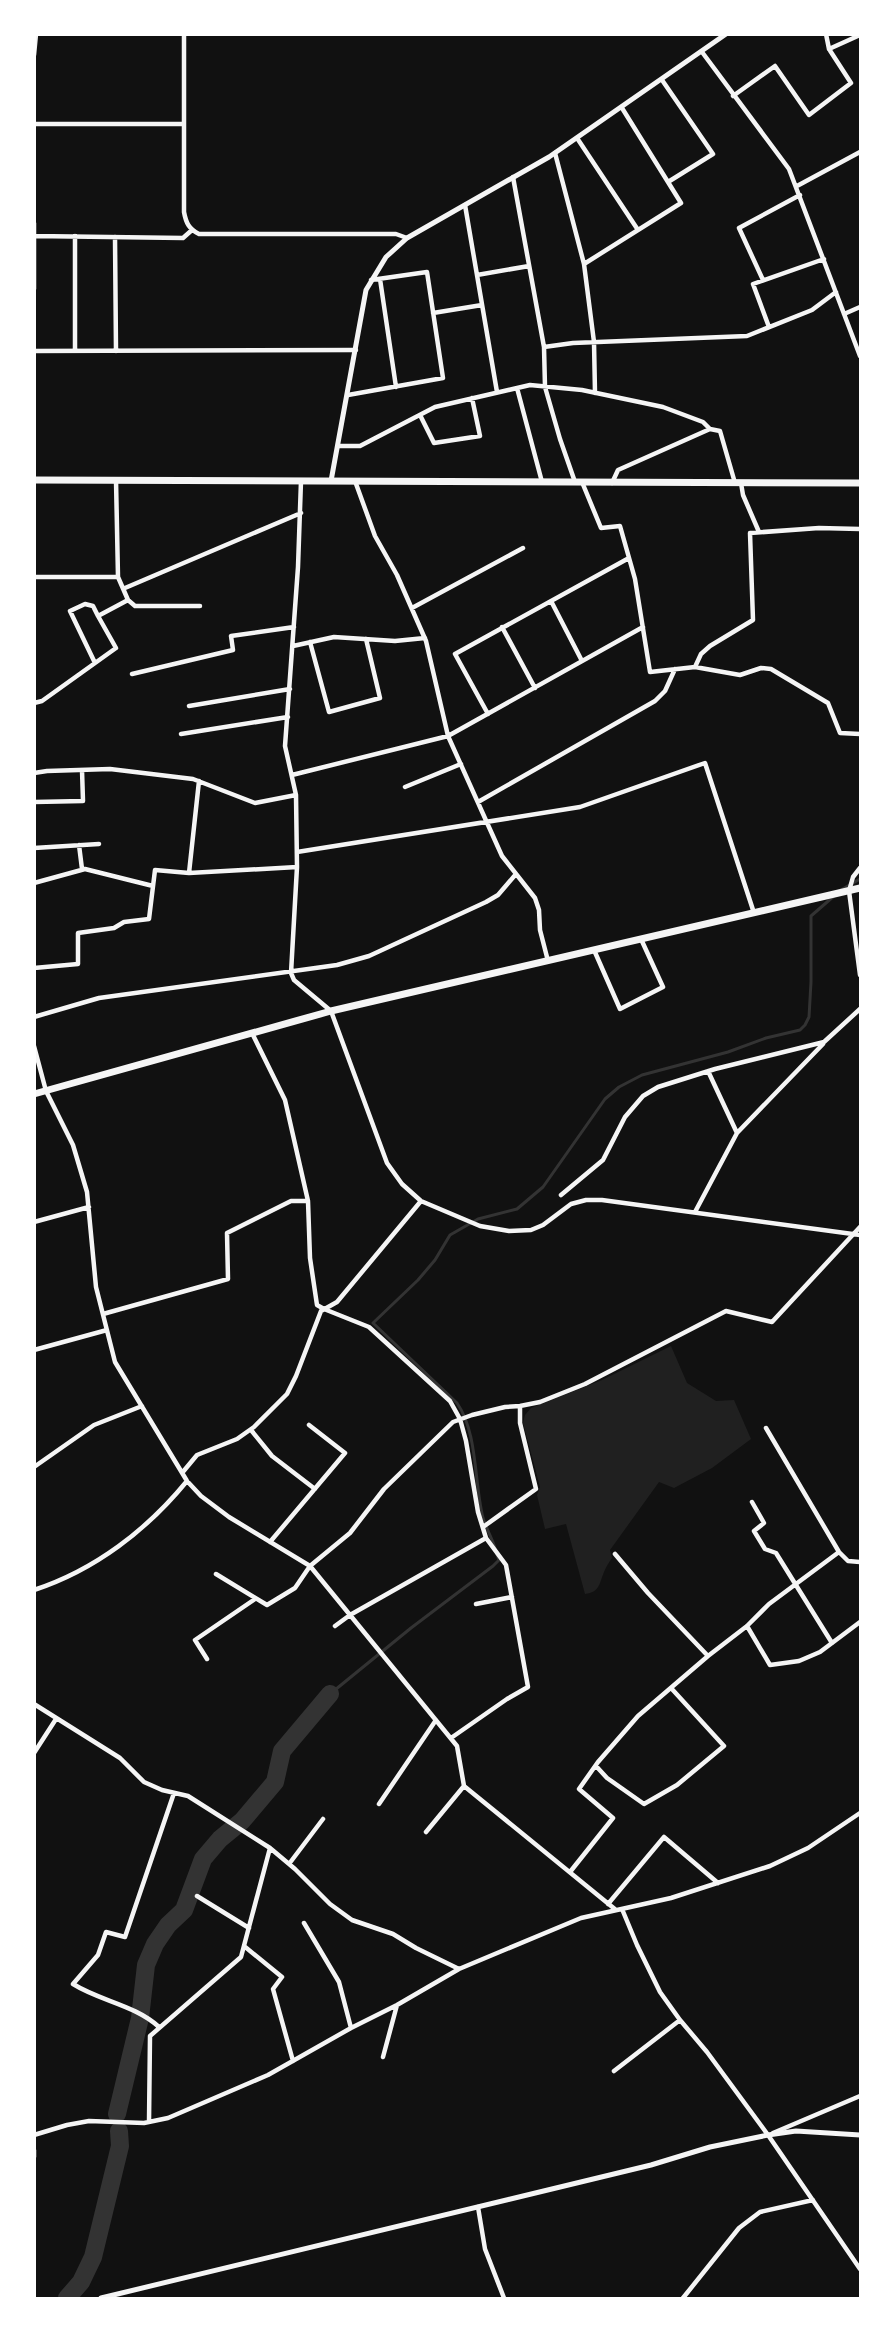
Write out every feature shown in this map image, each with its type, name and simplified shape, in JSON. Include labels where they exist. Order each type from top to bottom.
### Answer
[{"type":"main road","points":[[34,480],[861,483]]},
{"type":"main road","points":[[34,1094],[331,1011],[861,888]]},
{"type":"street","points":[[34,55],[36,34]]},
{"type":"street","points":[[184,34],[184,212],[186,223],[192,230],[199,234],[396,234],[407,238]]},
{"type":"street","points":[[331,481],[366,290],[386,257],[407,238],[555,153],[726,34]]},
{"type":"street","points":[[733,96],[775,66],[809,115],[851,83],[829,49],[826,34]]},
{"type":"street","points":[[829,49],[861,35]]},
{"type":"street","points":[[702,52],[789,169],[861,356]]},
{"type":"street","points":[[662,80],[713,154],[668,182]]},
{"type":"street","points":[[584,264],[681,203],[622,108]]},
{"type":"street","points":[[34,124],[184,124]]},
{"type":"street","points":[[577,138],[638,230]]},
{"type":"street","points":[[555,153],[584,264],[594,342],[595,393]]},
{"type":"street","points":[[797,186],[861,153]]},
{"type":"street","points":[[513,177],[544,347],[545,387],[560,439],[601,528],[620,526],[635,579],[650,672],[695,667],[740,675],[761,668],[771,669],[828,703],[840,733],[861,734]]},
{"type":"street","points":[[763,280],[739,228],[800,195]]},
{"type":"street","points":[[465,205],[497,392]]},
{"type":"street","points":[[34,223],[34,289]]},
{"type":"street","points":[[35,236],[183,238],[192,230]]},
{"type":"street","points":[[75,236],[75,351]]},
{"type":"street","points":[[115,237],[116,351]]},
{"type":"street","points":[[769,327],[753,284],[824,259]]},
{"type":"street","points":[[477,275],[529,266]]},
{"type":"street","points":[[348,395],[444,378],[427,272],[371,280]]},
{"type":"street","points":[[380,279],[396,387]]},
{"type":"street","points":[[544,347],[594,342],[747,336],[812,310],[836,292]]},
{"type":"street","points":[[433,313],[482,305]]},
{"type":"street","points":[[844,314],[861,307]]},
{"type":"street","points":[[34,351],[356,350]]},
{"type":"street","points":[[338,446],[360,446],[435,407],[530,385],[595,393],[663,407],[703,422],[710,429],[720,432],[759,532]]},
{"type":"street","points":[[517,388],[542,482]]},
{"type":"street","points":[[420,415],[434,443],[480,436],[472,398]]},
{"type":"street","points":[[612,483],[618,470],[710,429]]},
{"type":"street","points":[[116,480],[118,577],[125,588],[128,600],[135,606],[200,606]]},
{"type":"street","points":[[302,481],[285,746],[296,795],[297,867],[291,973],[294,980],[331,1011],[387,1163],[402,1184],[421,1201],[480,1226],[509,1231],[531,1230],[543,1225],[571,1204],[586,1200],[602,1200],[858,1235]]},
{"type":"street","points":[[355,481],[375,536],[426,638],[448,736],[502,856],[535,898],[548,961]]},
{"type":"street","points":[[125,588],[301,513]]},
{"type":"street","points":[[695,667],[701,654],[710,646],[753,620],[750,533],[819,528],[861,529]]},
{"type":"street","points":[[412,609],[523,548]]},
{"type":"street","points":[[488,714],[454,654],[629,558]]},
{"type":"street","points":[[34,577],[118,577]]},
{"type":"street","points":[[98,616],[128,600]]},
{"type":"street","points":[[551,601],[582,661]]},
{"type":"street","points":[[34,703],[42,701],[116,648],[93,606],[86,604],[70,611],[95,663]]},
{"type":"street","points":[[132,674],[233,651],[231,636],[294,627]]},
{"type":"street","points":[[502,627],[535,688]]},
{"type":"street","points":[[292,775],[448,736],[643,627]]},
{"type":"street","points":[[293,646],[334,637],[395,641],[426,638]]},
{"type":"street","points":[[310,642],[329,712],[380,698],[366,639]]},
{"type":"street","points":[[478,802],[656,701],[665,691],[675,669]]},
{"type":"street","points":[[189,706],[290,689]]},
{"type":"street","points":[[181,734],[288,717]]},
{"type":"street","points":[[297,852],[580,807],[705,763],[754,913]]},
{"type":"street","points":[[405,787],[461,764]]},
{"type":"street","points":[[34,773],[110,769],[199,781],[255,803],[296,795]]},
{"type":"street","points":[[34,802],[83,801],[82,770]]},
{"type":"street","points":[[189,873],[199,781]]},
{"type":"street","points":[[34,848],[99,844]]},
{"type":"street","points":[[79,845],[82,869]]},
{"type":"street","points":[[34,968],[78,964],[78,933],[114,928],[124,922],[149,919],[155,870],[189,873],[297,867]]},
{"type":"street","points":[[861,868],[853,877],[849,891],[861,975]]},
{"type":"street","points":[[34,883],[82,869],[153,886]]},
{"type":"street","points":[[34,1017],[99,998],[291,973],[337,965],[369,956],[486,902],[498,895],[516,874]]},
{"type":"street","points":[[594,950],[620,1009],[663,987],[641,939]]},
{"type":"street","points":[[695,1212],[737,1133],[824,1042],[861,1009]]},
{"type":"street","points":[[252,1033],[285,1100],[308,1201],[310,1258],[317,1305],[369,1327],[450,1401],[460,1419],[466,1441],[478,1512],[486,1538],[506,1565],[528,1687],[451,1738]]},
{"type":"street","points":[[561,1196],[603,1160],[625,1117],[644,1096],[658,1087],[708,1071],[824,1042]]},
{"type":"street","points":[[34,1046],[46,1091],[73,1145],[87,1192],[96,1287],[116,1362],[187,1481],[201,1496],[229,1517],[310,1566],[457,1746],[464,1786],[608,1904],[619,1909],[650,1973],[680,2020],[707,2052],[768,2135],[861,2268]]},
{"type":"street","points":[[708,1071],[737,1133]]},
{"type":"street","points":[[103,1314],[228,1279],[227,1233],[291,1202],[308,1201]]},
{"type":"street","points":[[182,1473],[197,1455],[237,1439],[250,1430],[287,1394],[317,1319],[324,1309],[337,1302],[421,1201]]},
{"type":"street","points":[[34,1222],[89,1206]]},
{"type":"street","points":[[216,1574],[267,1605],[295,1588],[310,1566],[350,1533],[384,1489],[443,1431],[460,1419],[505,1407],[540,1402],[585,1384],[726,1311],[772,1322],[858,1235],[861,1227]]},
{"type":"street","points":[[34,1350],[107,1330]]},
{"type":"street","points":[[34,1467],[94,1425],[142,1406]]},
{"type":"street","points":[[483,1527],[536,1489],[520,1423],[520,1406]]},
{"type":"street","points":[[270,1542],[345,1453],[309,1425]]},
{"type":"street","points":[[766,1428],[839,1552],[848,1561],[859,1563],[861,1571]]},
{"type":"street","points":[[250,1430],[272,1456],[315,1489]]},
{"type":"street","points":[[34,1590],[90,1564],[123,1544],[147,1524],[187,1481]]},
{"type":"street","points":[[752,1502],[764,1523],[754,1531],[765,1550],[776,1553],[832,1643]]},
{"type":"street","points":[[335,1626],[350,1615],[486,1538]]},
{"type":"street","points":[[570,1872],[613,1818],[579,1789],[638,1716],[747,1626],[769,1604],[839,1552]]},
{"type":"street","points":[[615,1554],[648,1593],[708,1656]]},
{"type":"street","points":[[476,1604],[512,1597]]},
{"type":"street","points":[[207,1659],[195,1640],[255,1599]]},
{"type":"street","points":[[747,1626],[770,1665],[799,1661],[832,1643],[861,1622]]},
{"type":"street","points":[[596,1766],[607,1778],[644,1804],[677,1785],[724,1746],[671,1688]]},
{"type":"street","points":[[34,1704],[120,1758],[144,1782],[188,1796],[270,1848],[330,1904],[352,1920],[393,1934],[459,1969]]},
{"type":"street","points":[[34,1754],[57,1719]]},
{"type":"street","points":[[379,1804],[436,1720]]},
{"type":"street","points":[[426,1832],[464,1786]]},
{"type":"street","points":[[159,2027],[147,2016],[84,1991],[73,1984],[98,1955],[106,1932],[125,1936],[174,1793]]},
{"type":"street","points":[[34,2135],[89,2121],[149,2122],[181,2113],[268,2075],[459,1969],[581,1918],[671,1898],[791,1858],[835,1832],[861,1813]]},
{"type":"street","points":[[289,1864],[323,1818]]},
{"type":"street","points":[[608,1904],[664,1837],[718,1882]]},
{"type":"street","points":[[149,2122],[150,2036],[242,1957],[270,1848]]},
{"type":"street","points":[[197,1896],[249,1928]]},
{"type":"street","points":[[304,1923],[339,1982],[351,2028]]},
{"type":"street","points":[[244,1946],[282,1977],[273,1989],[292,2061]]},
{"type":"street","points":[[383,2056],[397,2005]]},
{"type":"street","points":[[614,2071],[680,2020]]},
{"type":"street","points":[[768,2135],[861,2096]]},
{"type":"street","points":[[101,2298],[651,2165],[710,2147],[796,2131],[861,2135]]},
{"type":"street","points":[[34,2150],[34,2157]]},
{"type":"street","points":[[683,2298],[739,2228],[760,2211],[813,2200]]},
{"type":"street","points":[[478,2207],[485,2249],[504,2298]]},
{"type":"shaded area","points":[[671,1346],[687,1383],[716,1401],[734,1400],[751,1439],[712,1468],[674,1488],[659,1482],[610,1550],[612,1558],[598,1587],[585,1594],[566,1524],[545,1529],[537,1495],[540,1487],[523,1423],[525,1415],[531,1408],[602,1380]]},
{"type":"waterway","points":[[839,891],[860,879]]},
{"type":"waterway","points":[[495,1548],[483,1518],[472,1443],[464,1415],[457,1403],[373,1323],[418,1280],[435,1260],[450,1235],[478,1219],[517,1209],[543,1187],[605,1099],[619,1087],[642,1075],[800,1030],[809,1017],[811,916],[834,896]]},
{"type":"waterway","points":[[330,1694],[411,1628],[493,1566],[499,1560],[497,1555]]},
{"type":"waterway","points":[[117,2114],[140,2018],[146,1965],[155,1944],[168,1925],[184,1910],[203,1859],[220,1839],[242,1821],[275,1782],[282,1751],[330,1694]]},
{"type":"waterway","points":[[67,2298],[81,2282],[93,2257],[120,2146],[119,2131]]}]
